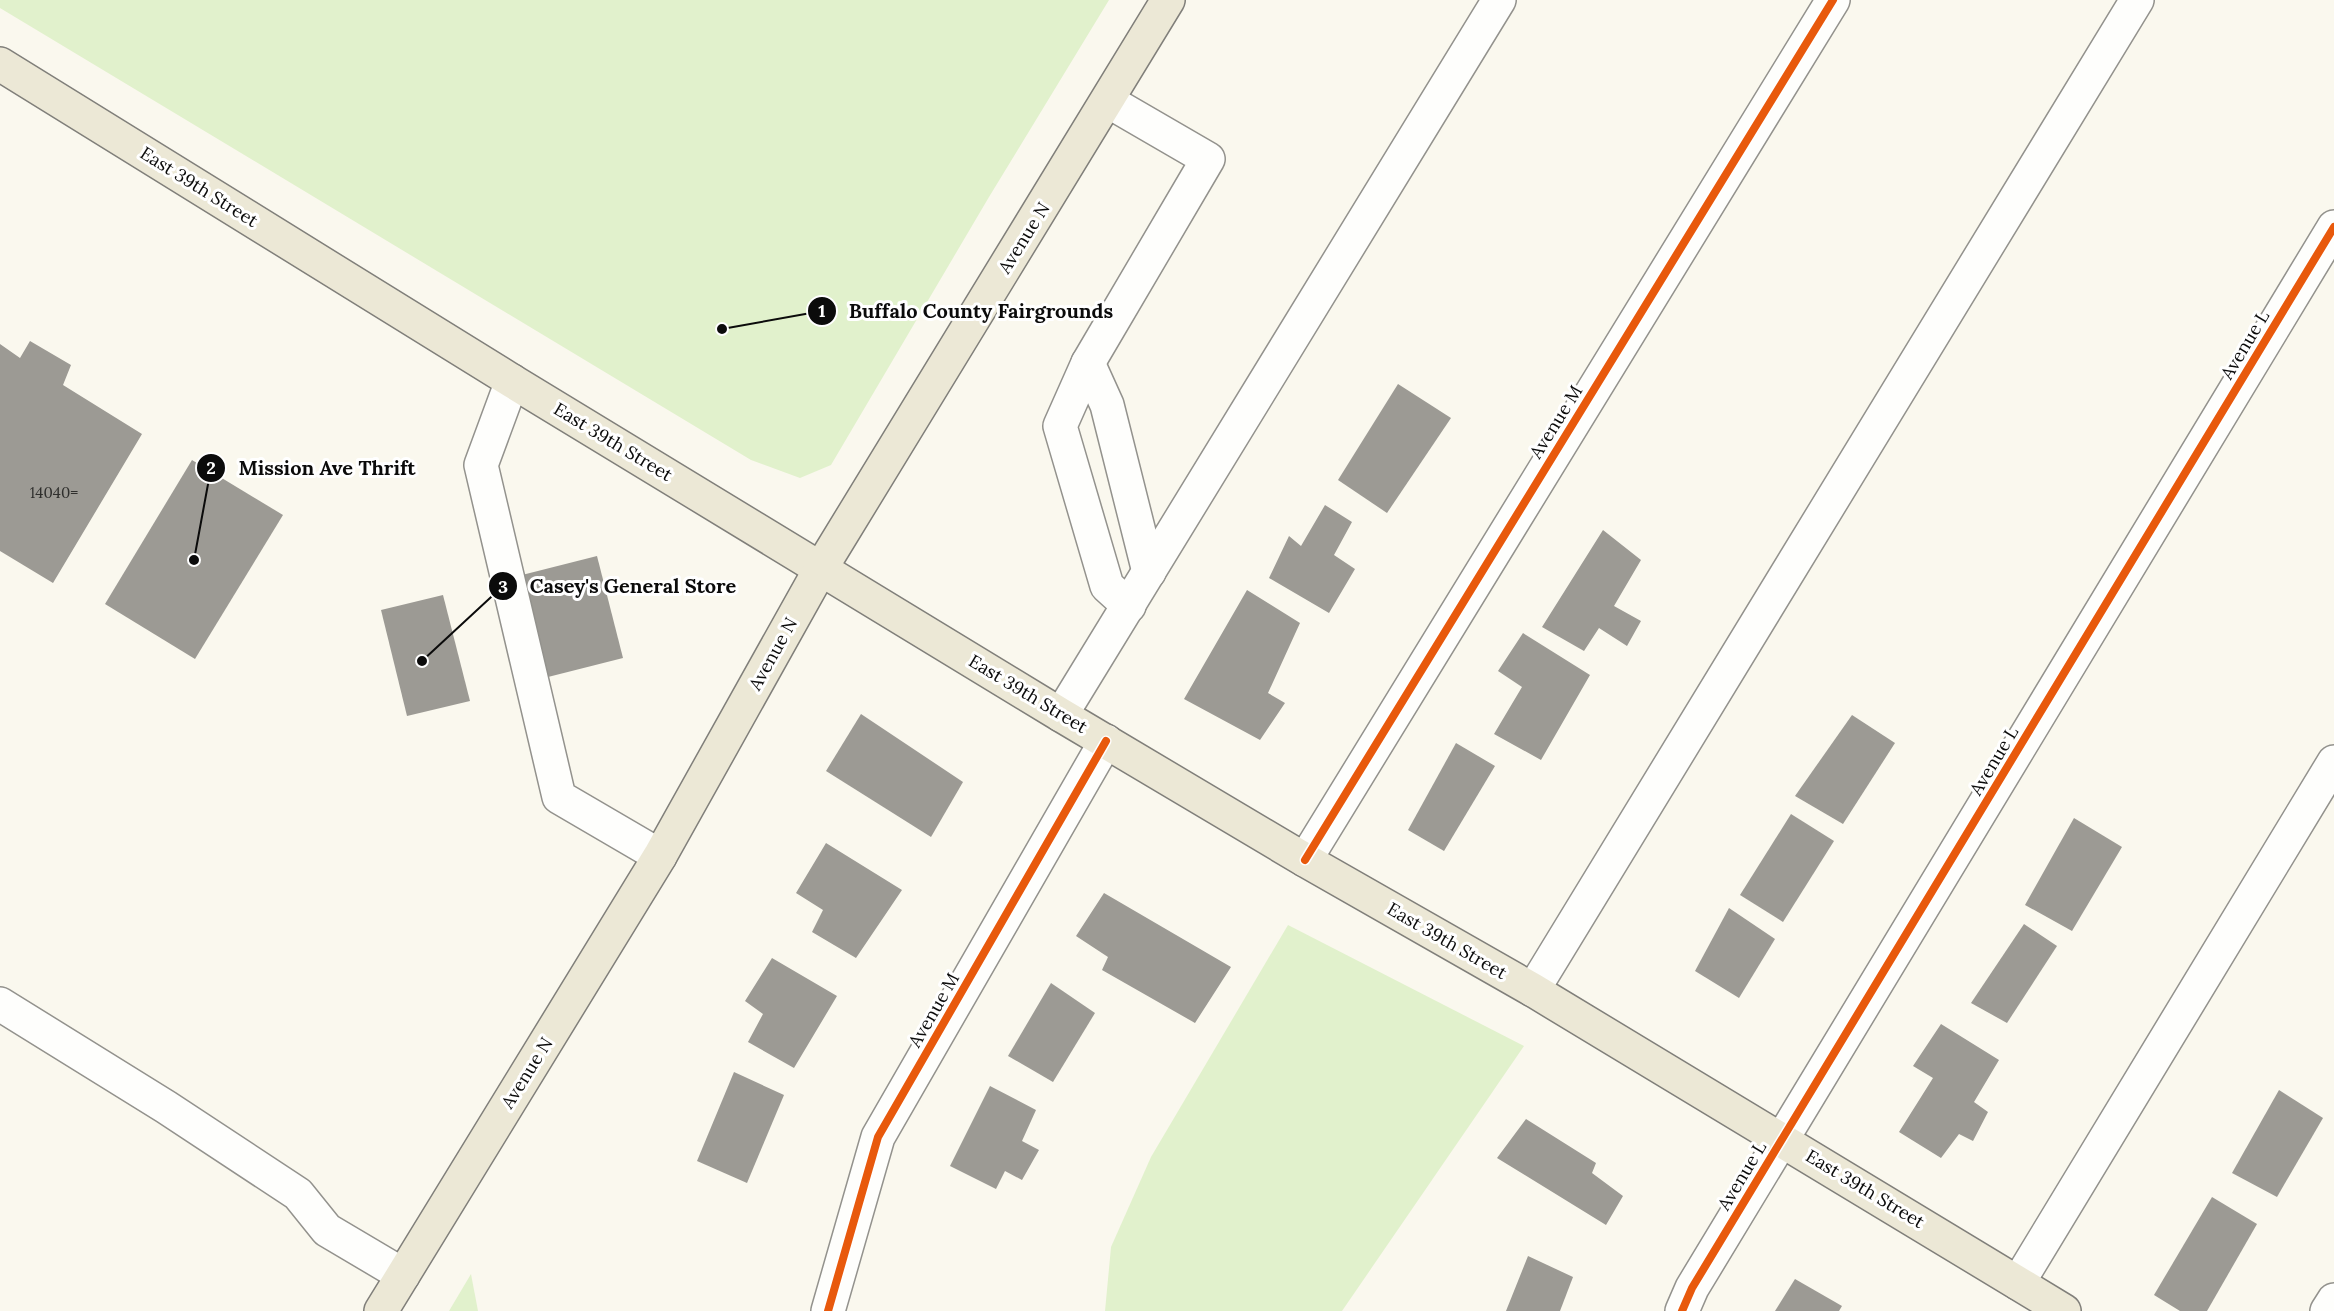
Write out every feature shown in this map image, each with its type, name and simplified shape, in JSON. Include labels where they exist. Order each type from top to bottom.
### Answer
[{"type":"main road","name":"Avenue N","points":[[381,1311],[660,856],[821,568],[1168,0]]},
{"type":"main road","name":"East 39th Street","points":[[0,64],[512,381],[1061,715],[1305,860],[1533,990],[2064,1311]]},
{"type":"street","points":[[1061,715],[1499,0]]},
{"type":"street","name":"Avenue M","points":[[1305,860],[1833,0]]},
{"type":"street","points":[[1533,990],[2138,0]]},
{"type":"street","points":[[1108,101],[1208,159],[1088,363],[1060,426],[1107,586],[1129,606]]},
{"type":"street","name":"Avenue L","points":[[1682,1311],[1692,1288],[2334,227]]},
{"type":"street","points":[[1088,363],[1107,405],[1149,572]]},
{"type":"street","points":[[512,381],[482,465],[559,797],[660,856]]},
{"type":"street","name":"Avenue M","points":[[828,1311],[878,1137],[1106,741]]},
{"type":"street","points":[[2018,1283],[2334,762]]},
{"type":"street","points":[[0,1004],[166,1107],[298,1194],[327,1230],[403,1275]]},
{"type":"street","points":[[2328,1311],[2334,1300]]},
{"type":"green space","points":[[0,0],[1109,0],[989,197],[831,465],[800,478],[751,460],[0,8]]},
{"type":"green space","points":[[1288,925],[1524,1046],[1342,1311],[1105,1311],[1111,1247],[1151,1157]]},
{"type":"green space","points":[[471,1274],[478,1311],[449,1311]]},
{"type":"building","points":[[30,341],[71,365],[63,385],[142,434],[53,583],[0,551],[0,344],[20,358]]},
{"type":"building","points":[[1398,384],[1451,418],[1387,513],[1338,480]]},
{"type":"building","points":[[192,460],[283,515],[195,659],[105,604]]},
{"type":"building","points":[[1325,505],[1352,522],[1334,555],[1355,569],[1329,613],[1269,578],[1289,536],[1301,546]]},
{"type":"building","points":[[1603,530],[1641,560],[1614,606],[1641,621],[1627,646],[1599,628],[1584,651],[1542,627]]},
{"type":"building","points":[[597,556],[623,658],[548,677],[522,575]]},
{"type":"building","points":[[1247,590],[1300,623],[1268,693],[1285,703],[1260,740],[1184,699]]},
{"type":"building","points":[[443,595],[470,701],[407,716],[381,610]]},
{"type":"building","points":[[1523,633],[1590,675],[1541,760],[1494,734],[1522,687],[1498,671]]},
{"type":"building","points":[[861,714],[963,782],[931,837],[826,771]]},
{"type":"building","points":[[1852,715],[1895,743],[1843,824],[1795,796]]},
{"type":"building","points":[[1456,743],[1495,766],[1444,851],[1408,830]]},
{"type":"building","points":[[1791,814],[1834,841],[1783,922],[1740,895]]},
{"type":"building","points":[[2074,818],[2122,847],[2072,931],[2025,905]]},
{"type":"building","points":[[826,843],[902,890],[856,958],[812,932],[823,910],[796,893]]},
{"type":"building","points":[[1104,893],[1231,967],[1195,1023],[1102,970],[1108,957],[1076,936]]},
{"type":"building","points":[[1729,908],[1775,939],[1739,998],[1695,971]]},
{"type":"building","points":[[2024,924],[2057,946],[2007,1023],[1971,1003]]},
{"type":"building","points":[[772,958],[837,996],[794,1068],[748,1042],[763,1014],[745,1001]]},
{"type":"building","points":[[1051,983],[1095,1013],[1053,1082],[1008,1056]]},
{"type":"building","points":[[1941,1024],[1999,1060],[1974,1102],[1988,1112],[1973,1141],[1959,1134],[1941,1158],[1899,1132],[1933,1078],[1913,1066]]},
{"type":"building","points":[[734,1072],[784,1095],[747,1183],[697,1161]]},
{"type":"building","points":[[990,1086],[1036,1110],[1022,1141],[1039,1150],[1022,1180],[1005,1171],[996,1189],[950,1166]]},
{"type":"building","points":[[2279,1090],[2323,1118],[2277,1197],[2232,1173]]},
{"type":"building","points":[[1526,1119],[1596,1163],[1592,1173],[1623,1196],[1606,1225],[1497,1158]]},
{"type":"building","points":[[2212,1197],[2257,1224],[2207,1311],[2180,1311],[2154,1295]]},
{"type":"building","points":[[1528,1256],[1573,1277],[1560,1311],[1506,1311]]},
{"type":"building","points":[[1795,1279],[1842,1306],[1839,1311],[1775,1311]]},
{"type":"cycle path","points":[[1305,860],[1833,0]]},
{"type":"cycle path","points":[[1682,1311],[1692,1288],[2334,227]]},
{"type":"cycle path","points":[[828,1311],[878,1137],[1106,741]]},
{"type":"place","name":"Buffalo County Fairgrounds","points":[[722,329]]},
{"type":"place","name":"Mission Ave Thrift","points":[[194,560]]},
{"type":"place","name":"Casey's General Store","points":[[422,661]]}]
